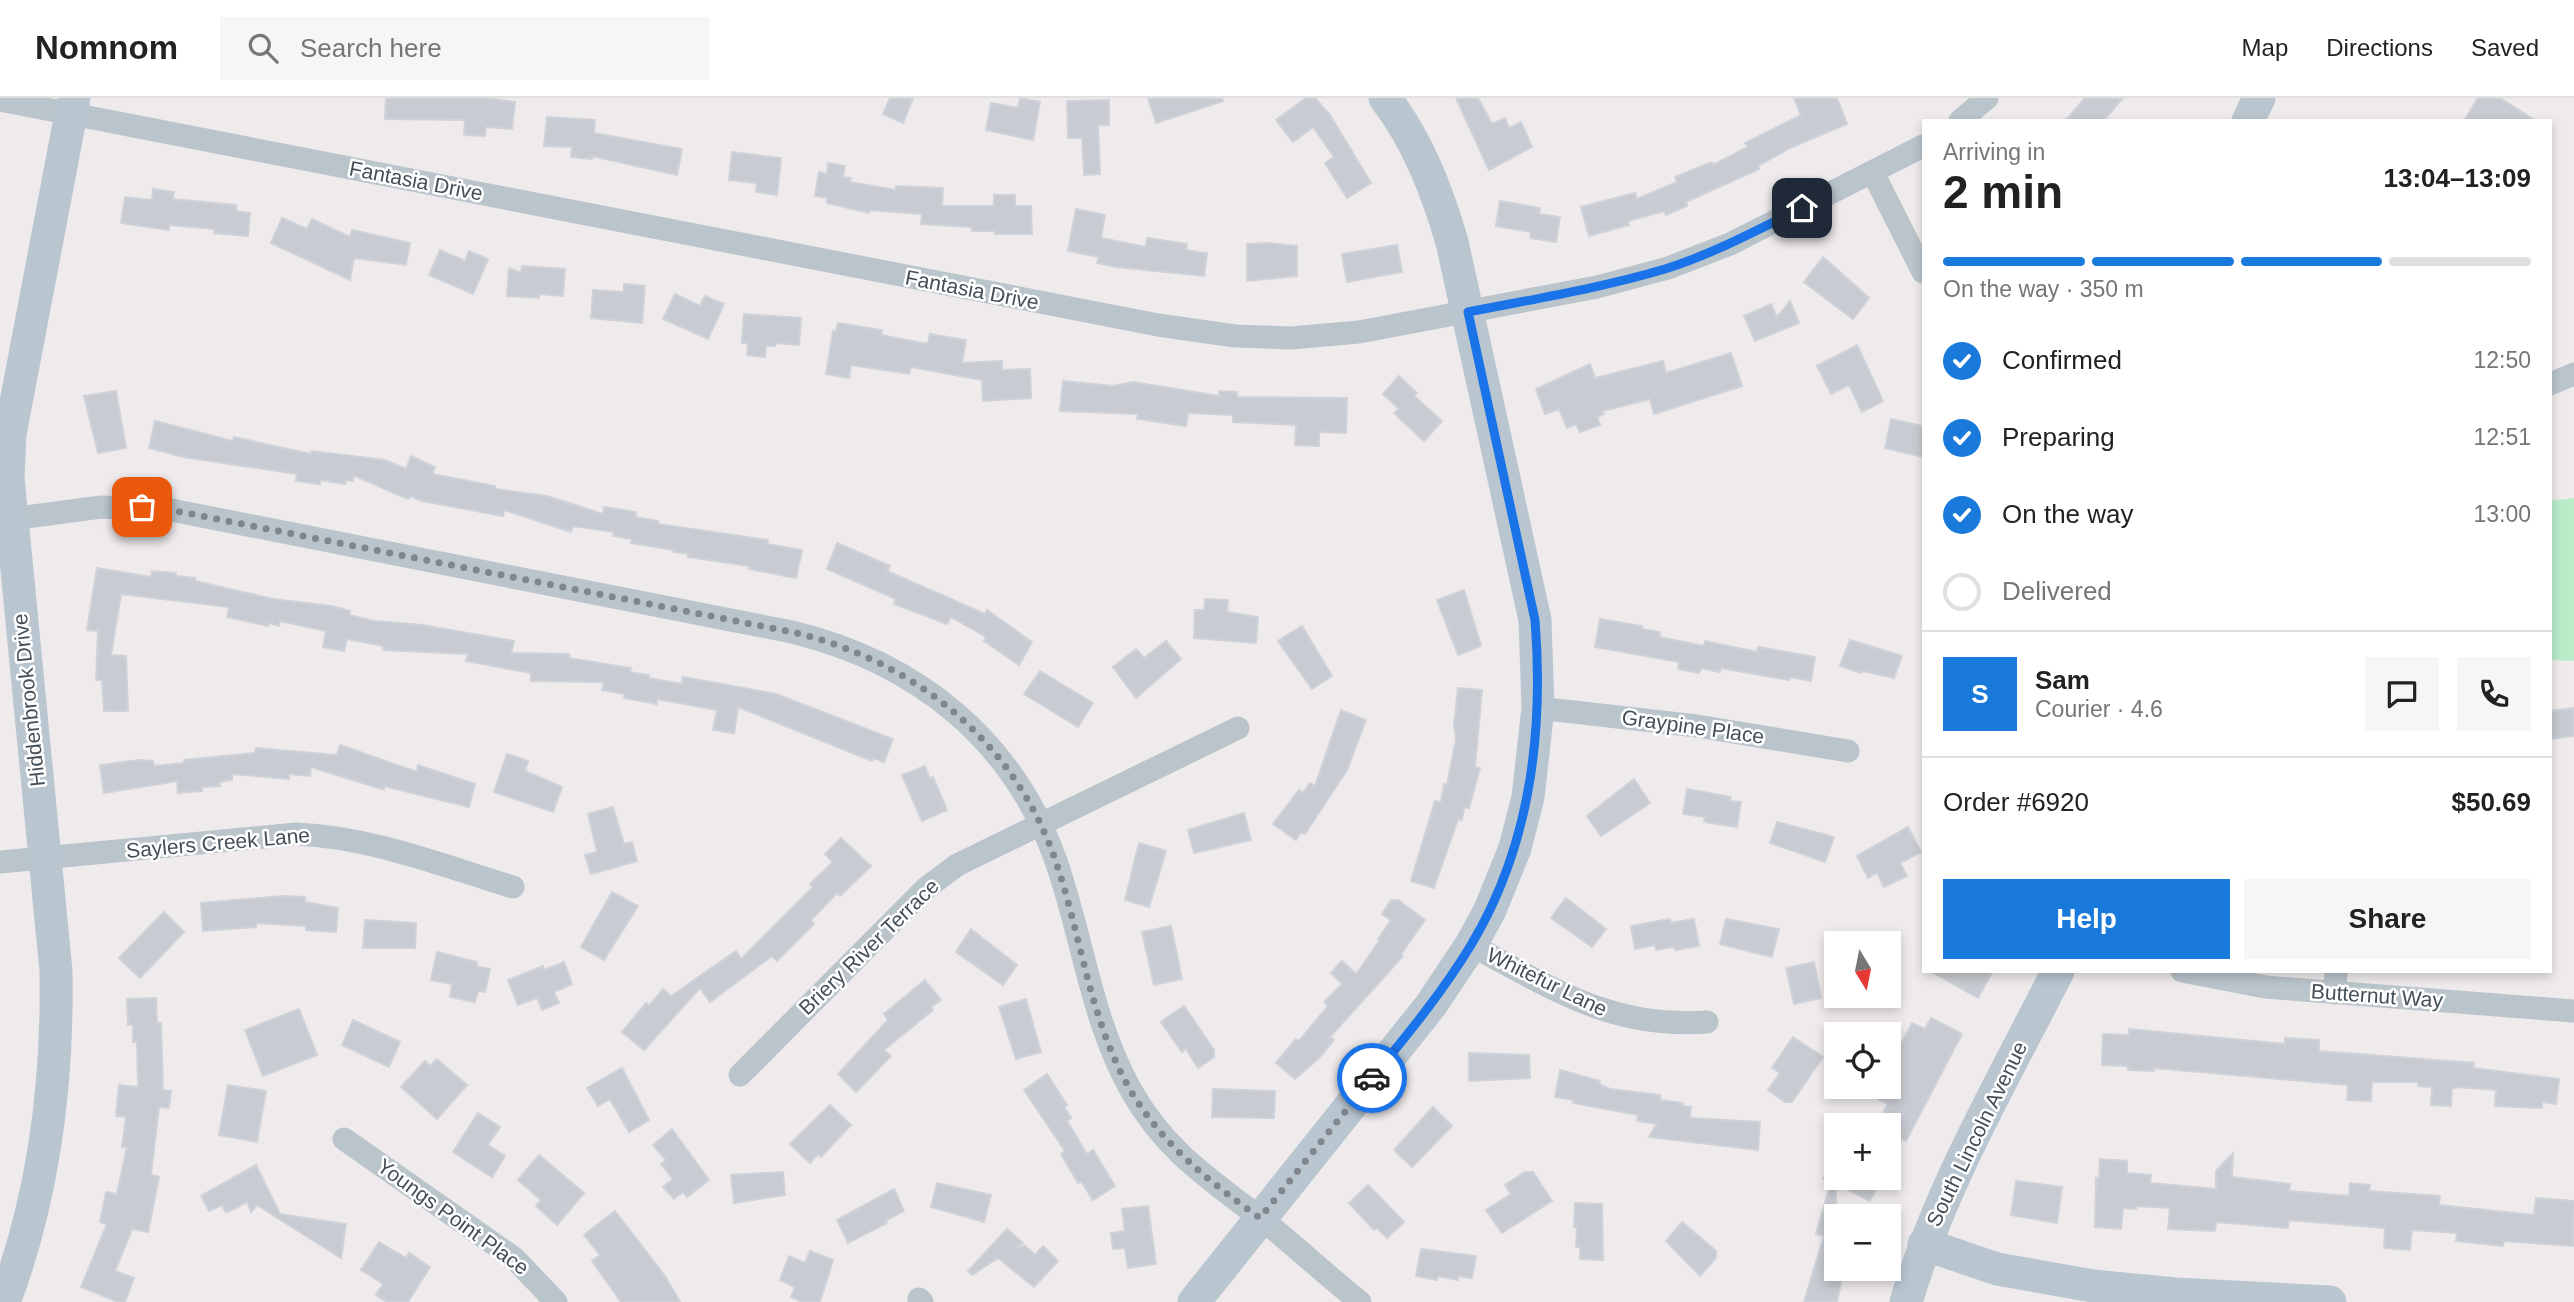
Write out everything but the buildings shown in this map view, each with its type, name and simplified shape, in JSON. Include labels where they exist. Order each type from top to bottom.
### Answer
[{"type":"street","points":[[1194,1302],[1431,1005],[1471,945],[1490,910],[1515,848],[1528,797],[1538,708],[1535,620],[1468,312],[1439,196],[1417,150],[1385,98]]},
{"type":"street","points":[[1962,119],[1987,98]]},
{"type":"street","points":[[2249,119],[2259,98]]},
{"type":"street","name":"Fantasia Drive","points":[[0,100],[73,106],[1092,313],[1209,333],[1291,338],[1359,332],[1468,312],[1597,287],[1668,268],[1730,244],[1922,146]]},
{"type":"street","name":"Hiddenbrook Drive","points":[[4,1302],[33,1211],[46,1141],[54,1072],[56,971],[10,519],[10,435],[73,106]]},
{"type":"street","points":[[1873,173],[1922,270]]},
{"type":"street","points":[[2552,383],[2574,373]]},
{"type":"street","points":[[10,519],[101,507],[171,510],[821,639],[897,670],[963,719],[1007,768],[1041,824],[1056,862],[1100,1020],[1133,1094],[1182,1158],[1206,1180],[1260,1218],[1360,1302]]},
{"type":"street","name":"Graypine Place","points":[[1538,708],[1698,726],[1848,751]]},
{"type":"street","name":"Briery River Terrace","points":[[740,1075],[925,888],[957,865],[1238,728]]},
{"type":"street","name":"Saylers Creek Lane","points":[[0,862],[296,834],[332,835],[362,841],[513,887]]},
{"type":"street","name":"Whitefur Lane","points":[[1471,945],[1581,1003],[1605,1012],[1646,1022],[1707,1022]]},
{"type":"street","name":"South Lincoln Avenue","points":[[1906,1302],[1924,1244],[1948,1186],[2057,973]]},
{"type":"street","name":"Butternut Way","points":[[2192,973],[2265,987],[2335,982],[2574,1011]]},
{"type":"street","name":"Youngs Point Place","points":[[344,1139],[514,1258],[556,1302]]},
{"type":"street","points":[[1924,1244],[1997,1269],[2175,1298],[2330,1302]]},
{"type":"green space","points":[[2574,498],[2574,661],[2552,660],[2552,501]]},
{"type":"way so far","points":[[142,507],[171,510],[792,632],[859,652],[897,670],[931,692],[963,719],[993,750],[1020,787],[1041,824],[1056,862],[1100,1020],[1117,1064],[1133,1094],[1182,1158],[1206,1180],[1260,1218],[1372,1078]]},
{"type":"route","points":[[1372,1078],[1431,1005],[1471,945],[1490,910],[1515,848],[1528,797],[1536,738],[1539,669],[1535,620],[1468,312],[1597,287],[1668,268],[1730,244],[1802,208]]}]
